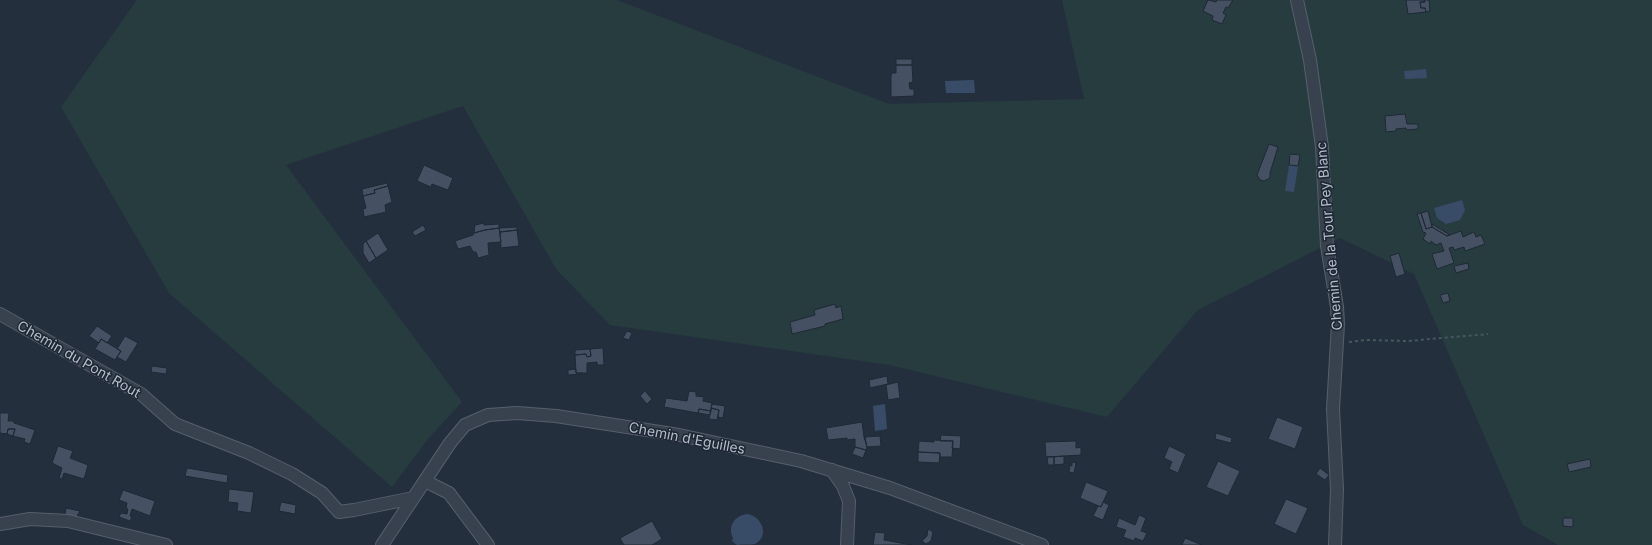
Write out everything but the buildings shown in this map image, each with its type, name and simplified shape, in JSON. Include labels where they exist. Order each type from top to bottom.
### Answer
[{"type":"street","name":"Chemin de la Tour Pey Blanc","points":[[1297,0],[1310,60],[1322,147],[1327,246],[1337,307],[1337,344],[1333,409],[1337,489],[1335,545]]},
{"type":"street","name":"Chemin du Pont Rout","points":[[0,314],[141,394],[175,424],[249,454],[292,474],[322,494],[339,512],[413,498]]},
{"type":"street","name":"Chemin d'Eguilles","points":[[382,545],[450,443],[465,425],[488,415],[517,412],[556,416],[679,435],[801,461],[890,488],[1042,545]]},
{"type":"street","points":[[832,470],[849,501],[847,545]]},
{"type":"street","points":[[425,481],[449,493],[488,545]]},
{"type":"street","points":[[0,524],[30,519],[68,521],[166,545]]},
{"type":"path","points":[[1337,344],[1366,340],[1408,341],[1488,334]]},
{"type":"green space","points":[[137,0],[617,0],[889,104],[1084,99],[1062,0],[1652,0],[1652,545],[1558,545],[1523,525],[1414,274],[1340,238],[1198,310],[1107,417],[889,365],[610,325],[556,269],[463,106],[286,165],[462,402],[428,439],[392,487],[169,293],[61,107]]},
{"type":"water","points":[[1426,69],[1427,78],[1405,79],[1404,71]]},
{"type":"water","points":[[974,80],[975,93],[946,93],[945,81]]},
{"type":"water","points":[[1289,165],[1298,166],[1294,192],[1285,191]]},
{"type":"water","points":[[1462,200],[1465,210],[1460,220],[1446,224],[1437,218],[1434,208]]},
{"type":"water","points":[[885,404],[887,429],[875,431],[873,406]]},
{"type":"water","points":[[748,514],[757,519],[760,523],[763,532],[762,536],[760,541],[755,544],[737,545],[732,541],[733,538],[731,529],[733,522],[739,516]]}]
